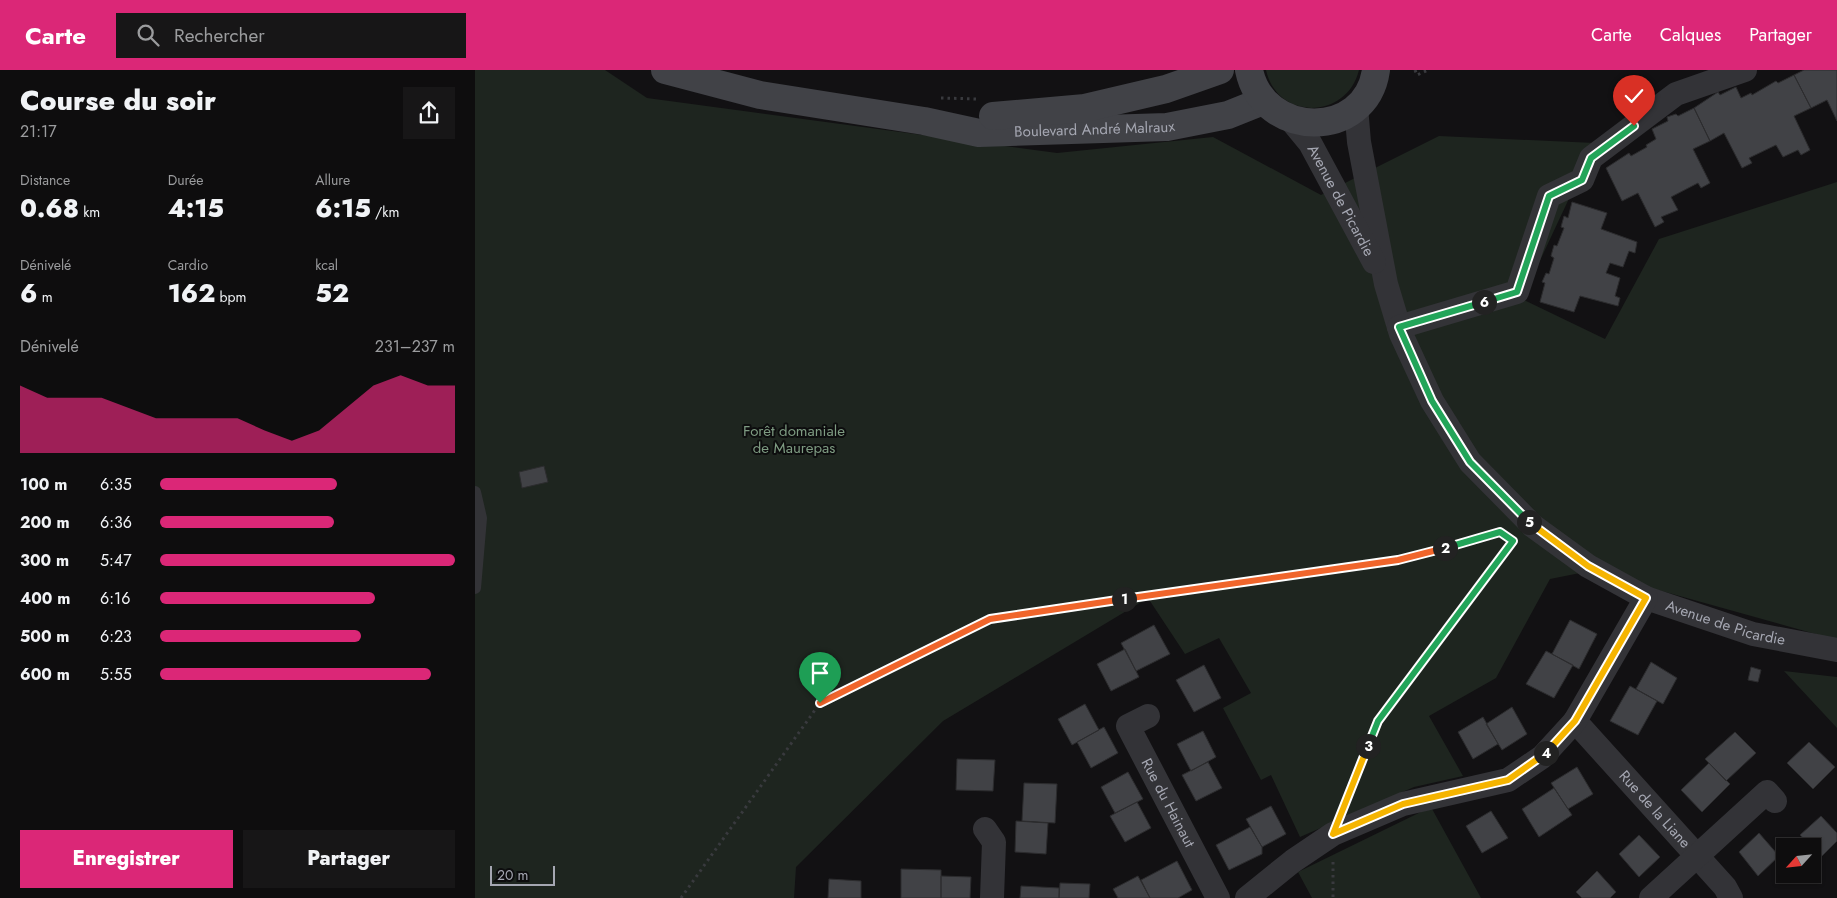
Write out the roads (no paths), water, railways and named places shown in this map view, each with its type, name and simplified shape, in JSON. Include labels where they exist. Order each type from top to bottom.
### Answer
[{"type":"street","name":"Boulevard André Malraux","points":[[665,70],[760,94],[930,110],[1085,108],[1166,89],[1220,70]]},
{"type":"street","points":[[1249,70],[1254,87],[1275,112],[1291,120],[1308,124],[1325,123],[1341,117],[1355,107],[1367,94],[1380,73]]},
{"type":"street","points":[[1399,327],[1517,292],[1549,196],[1582,180],[1591,158],[1676,94],[1745,70]]},
{"type":"street","name":"Boulevard André Malraux","points":[[930,110],[979,133],[1167,127],[1229,115],[1263,100]]},
{"type":"street","name":"Avenue de Picardie","points":[[1355,107],[1359,142],[1386,284],[1399,327],[1432,401],[1470,462],[1533,526],[1588,566],[1646,598],[1753,634],[1837,650]]},
{"type":"street","name":"Avenue de Picardie","points":[[1291,120],[1310,143],[1386,284]]},
{"type":"street","points":[[1247,898],[1293,861],[1333,834],[1403,804],[1508,780],[1542,758],[1575,721],[1646,598]]},
{"type":"street","name":"Rue du Hainaut","points":[[1148,716],[1128,726],[1218,898]]},
{"type":"street","name":"Rue de la Liane","points":[[1575,721],[1725,887],[1731,898]]},
{"type":"street","points":[[1651,898],[1767,792],[1775,801]]},
{"type":"street","points":[[985,829],[993,842],[992,898]]},
{"type":"lane","points":[[475,492],[481,518],[475,588]]},
{"type":"park label","name":"Forêt domaniale de Maurepas","points":[[794,440]]}]
